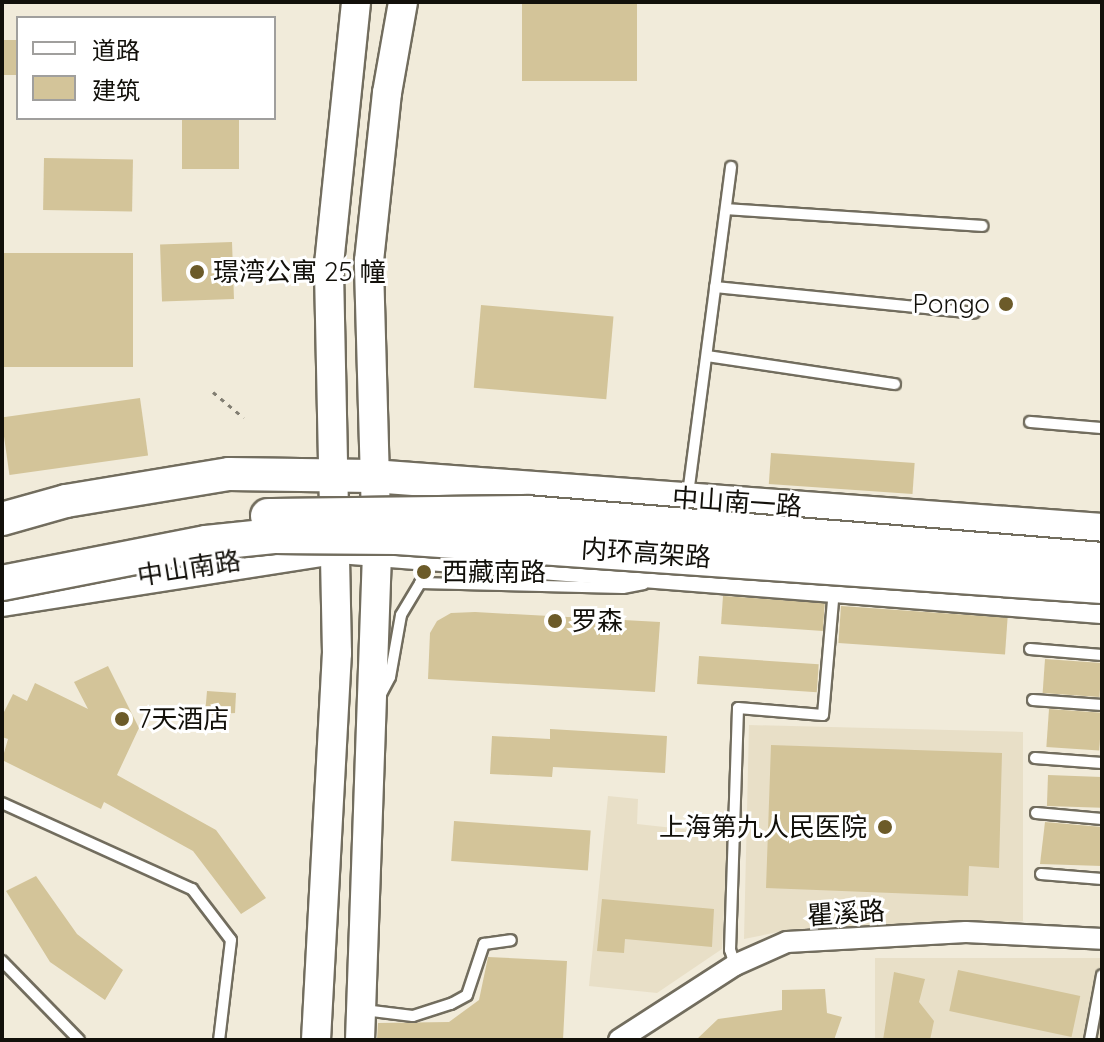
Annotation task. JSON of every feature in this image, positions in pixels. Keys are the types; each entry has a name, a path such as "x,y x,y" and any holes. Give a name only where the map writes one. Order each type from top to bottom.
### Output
{"highway":[{"name":"内环高架路","path":"2,558 252,517 410,511 526,513 1102,560"},
{"name":"内环高架路","path":"2,583 206,543 274,536 397,537 1102,586"}],"main road":[{"path":"349,2 353,41"},
{"path":"316,1040 339,547 329,264 356,2"},
{"path":"360,1040 377,553 372,476 369,261 387,93 403,2"},
{"path":"2,519 66,501 229,474 337,478 372,476"},
{"name":"中山南一路","path":"372,476 1102,530"},
{"name":"中山南路","path":"2,600 339,547 377,553"},
{"path":"377,553 1102,607"}],"street":[{"name":"瞿溪路","path":"619,1040 735,965 787,942 966,932 1102,939"}],"lane":[{"path":"688,498 731,167"},
{"path":"726,209 982,226"},
{"path":"715,287 974,313"},
{"path":"707,356 895,384"},
{"path":"1030,422 1102,428"},
{"path":"374,704 390,677 401,615 420,583 623,588 668,574"},
{"path":"735,965 730,950 738,708 823,715 834,587"},
{"path":"1030,649 1102,655"},
{"path":"1033,700 1102,705"},
{"path":"1035,758 1102,763"},
{"path":"2,803 192,889 231,940 219,1040"},
{"path":"1036,813 1102,819"},
{"path":"1041,874 1102,879"},
{"path":"362,1010 413,1016 451,1004 467,995 484,944 511,940"},
{"path":"2,961 79,1040"},
{"path":"1090,1040 1102,975"}],"path":[{"path":"213,392 244,418"}],"shaded area":[{"name":"上海第九人民医院","path":"749,725 1023,732 1023,921 793,929 744,939"},
{"path":"608,796 638,799 637,824 728,834 722,949 657,993 589,986"},
{"path":"875,958 1102,958 1102,1040 875,1040"}],"building":[{"path":"522,2 637,2 637,81 522,81"},
{"path":"2,40 16,40 16,75 2,75"},
{"path":"182,120 239,120 239,169 182,169"},
{"path":"44,158 133,160 132,212 43,210"},
{"name":"璟湾公寓 25 幢","path":"232,242 234,299 162,301 160,245"},
{"path":"2,253 133,253 133,367 2,367"},
{"path":"481,305 613,317 606,399 474,388"},
{"path":"140,398 148,455 9,475 2,417"},
{"path":"771,453 915,463 912,494 769,484"},
{"path":"723,596 825,603 823,631 721,624"},
{"path":"841,606 1008,618 1005,655 838,643"},
{"path":"451,613 660,622 655,692 428,679 430,633 437,621"},
{"path":"699,656 819,664 817,692 697,684"},
{"path":"1045,659 1102,663 1099,697 1043,693"},
{"path":"108,666 139,728 117,775 216,830 266,898 241,914 193,851 104,802 101,809 2,760 8,739 2,737 2,716 13,694 27,701 35,683 88,709 74,682"},
{"path":"207,691 236,693 235,713 205,715"},
{"path":"1049,709 1102,713 1099,751 1046,747"},
{"path":"550,729 667,736 665,773 553,767 552,777 490,774 492,736 550,739"},
{"path":"771,745 1002,753 999,868 969,866 968,896 766,888"},
{"path":"1048,775 1102,777 1101,808 1047,806"},
{"path":"454,821 591,831 588,870 451,861"},
{"path":"1045,822 1102,827 1102,866 1040,864"},
{"path":"36,876 77,934 123,970 105,1000 50,962 6,891"},
{"path":"602,899 714,909 712,947 625,939 624,953 597,951"},
{"path":"488,957 567,961 563,1040 377,1040 378,1023 449,1022 479,1000"},
{"path":"958,970 1080,996 1072,1037 949,1011"},
{"path":"894,972 925,979 919,1002 934,1021 930,1040 883,1040"},
{"path":"825,989 827,1013 842,1017 834,1040 696,1040 718,1019 782,1010 782,990"}],"place":[{"name":"璟湾公寓 25 幢","path":"197,272"},
{"name":"Pongo","path":"1006,304"},
{"name":"西藏南路","path":"424,572"},
{"name":"罗森","path":"555,621"},
{"name":"7天酒店","path":"122,719"},
{"name":"上海第九人民医院","path":"885,827"}]}
